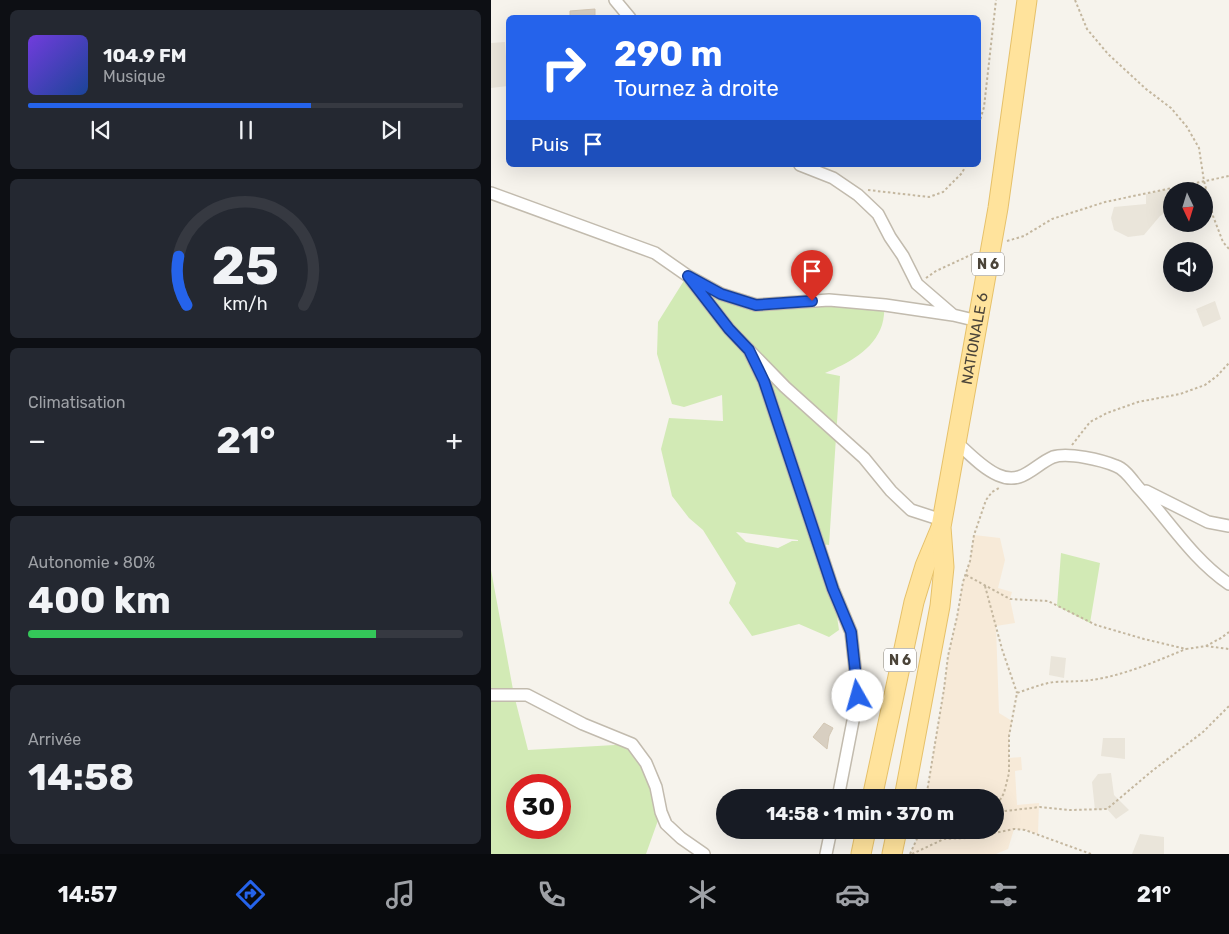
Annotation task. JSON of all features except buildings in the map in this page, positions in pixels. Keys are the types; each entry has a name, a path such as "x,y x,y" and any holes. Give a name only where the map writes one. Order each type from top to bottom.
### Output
{"main road":[{"name":"NATIONALE 6","path":"874,789 914,602 925,566 942,523 998,208 1027,0"},
{"name":"NATIONALE 6","path":"906,789 940,606 944,567 942,523"},
{"path":"861,854 864,839"},
{"path":"892,854 895,839"}],"street":[{"path":"615,0 628,15"},
{"path":"805,167 833,178 858,196 878,214 889,237 903,256 917,284 953,315"},
{"path":"491,193 655,252 688,276 721,294 756,305 829,300 885,305 978,320"},
{"path":"688,276 729,329 785,387 865,458 891,491 911,510 942,523"},
{"path":"749,350 764,381 833,589 851,632 858,696 840,789"},
{"path":"956,442 987,469 999,476 1014,478 1030,473 1053,458 1065,455 1119,466 1158,509 1190,549 1229,584"},
{"path":"1138,487 1208,522 1229,526"},
{"path":"491,695 527,695 583,724 632,744 645,763 656,787 661,812 666,824 681,838 704,854"},
{"path":"826,854 829,839"}],"path":[{"path":"981,117 984,106 996,0"},
{"path":"1075,0 1087,29 1108,54 1146,89 1171,108 1187,127 1199,148 1204,182 1229,176"},
{"path":"846,188 929,197 943,192 963,173 965,167"},
{"path":"917,284 937,271 991,246 1024,236 1052,219 1105,202 1163,190"},
{"path":"1213,213 1223,242 1229,248"},
{"path":"1065,455 1090,422 1107,413 1138,402 1179,394 1205,385 1229,363"},
{"path":"928,789 945,689 948,656 963,582 970,561 974,535 985,500 993,492 1014,478"},
{"path":"966,574 1009,599 1048,601 1095,625 1144,640 1186,649"},
{"path":"984,585 990,599 1002,649 1017,693 1009,736 1009,773 1004,793"},
{"path":"1206,646 1229,632"},
{"path":"1017,693 1038,685 1055,682 1081,682 1110,677 1145,666 1186,649 1206,646 1229,649"},
{"path":"1004,811 1040,807 1070,810 1107,809 1203,732 1229,706"},
{"path":"1004,831 1025,830 1091,854"},
{"path":"911,854 917,839"},
{"path":"911,854 944,839"}],"shaded area":[{"path":"505,42 506,86 491,88 491,43"},
{"path":"1163,190 1163,214 1144,235 1128,237 1114,230 1111,218 1114,207 1146,204 1146,194"},
{"path":"1215,301 1221,319 1203,327 1196,309"},
{"path":"974,535 1000,538 1005,560 998,588 1012,592 1010,599 1015,623 996,626 999,713 1012,721 1009,736 1009,758 1021,757 1022,770 1015,771 1017,805 1039,803 1038,834 1014,829 1008,849 996,854 910,854 917,839 1004,839 1004,789 927,789 948,656 963,582 970,561"},
{"path":"1051,656 1066,658 1064,678 1049,675"},
{"path":"1103,738 1125,738 1125,759 1101,756"},
{"path":"1111,773 1114,795 1129,810 1116,819 1107,809 1095,810 1092,782 1098,774"},
{"path":"1140,834 1164,837 1164,854 1132,854"}],"green space":[{"path":"685,279 756,305 885,305 882,325 873,342 859,355 825,373 840,376 829,545 814,543 833,589 839,630 829,637 799,624 752,636 729,603 736,583 703,530 689,518 672,496 661,449 669,418 723,421 722,395 684,407 672,404 657,354 658,322","holes":["736,532 798,540 778,548 746,542"]},
{"path":"1061,553 1100,563 1090,623 1057,606"},
{"path":"491,570 514,695 528,750 632,744 661,812 646,854 491,854"}],"route":[{"path":"812,301 756,305 721,294 688,276 729,329 749,350 764,381 833,589 851,632 858,696"}]}
